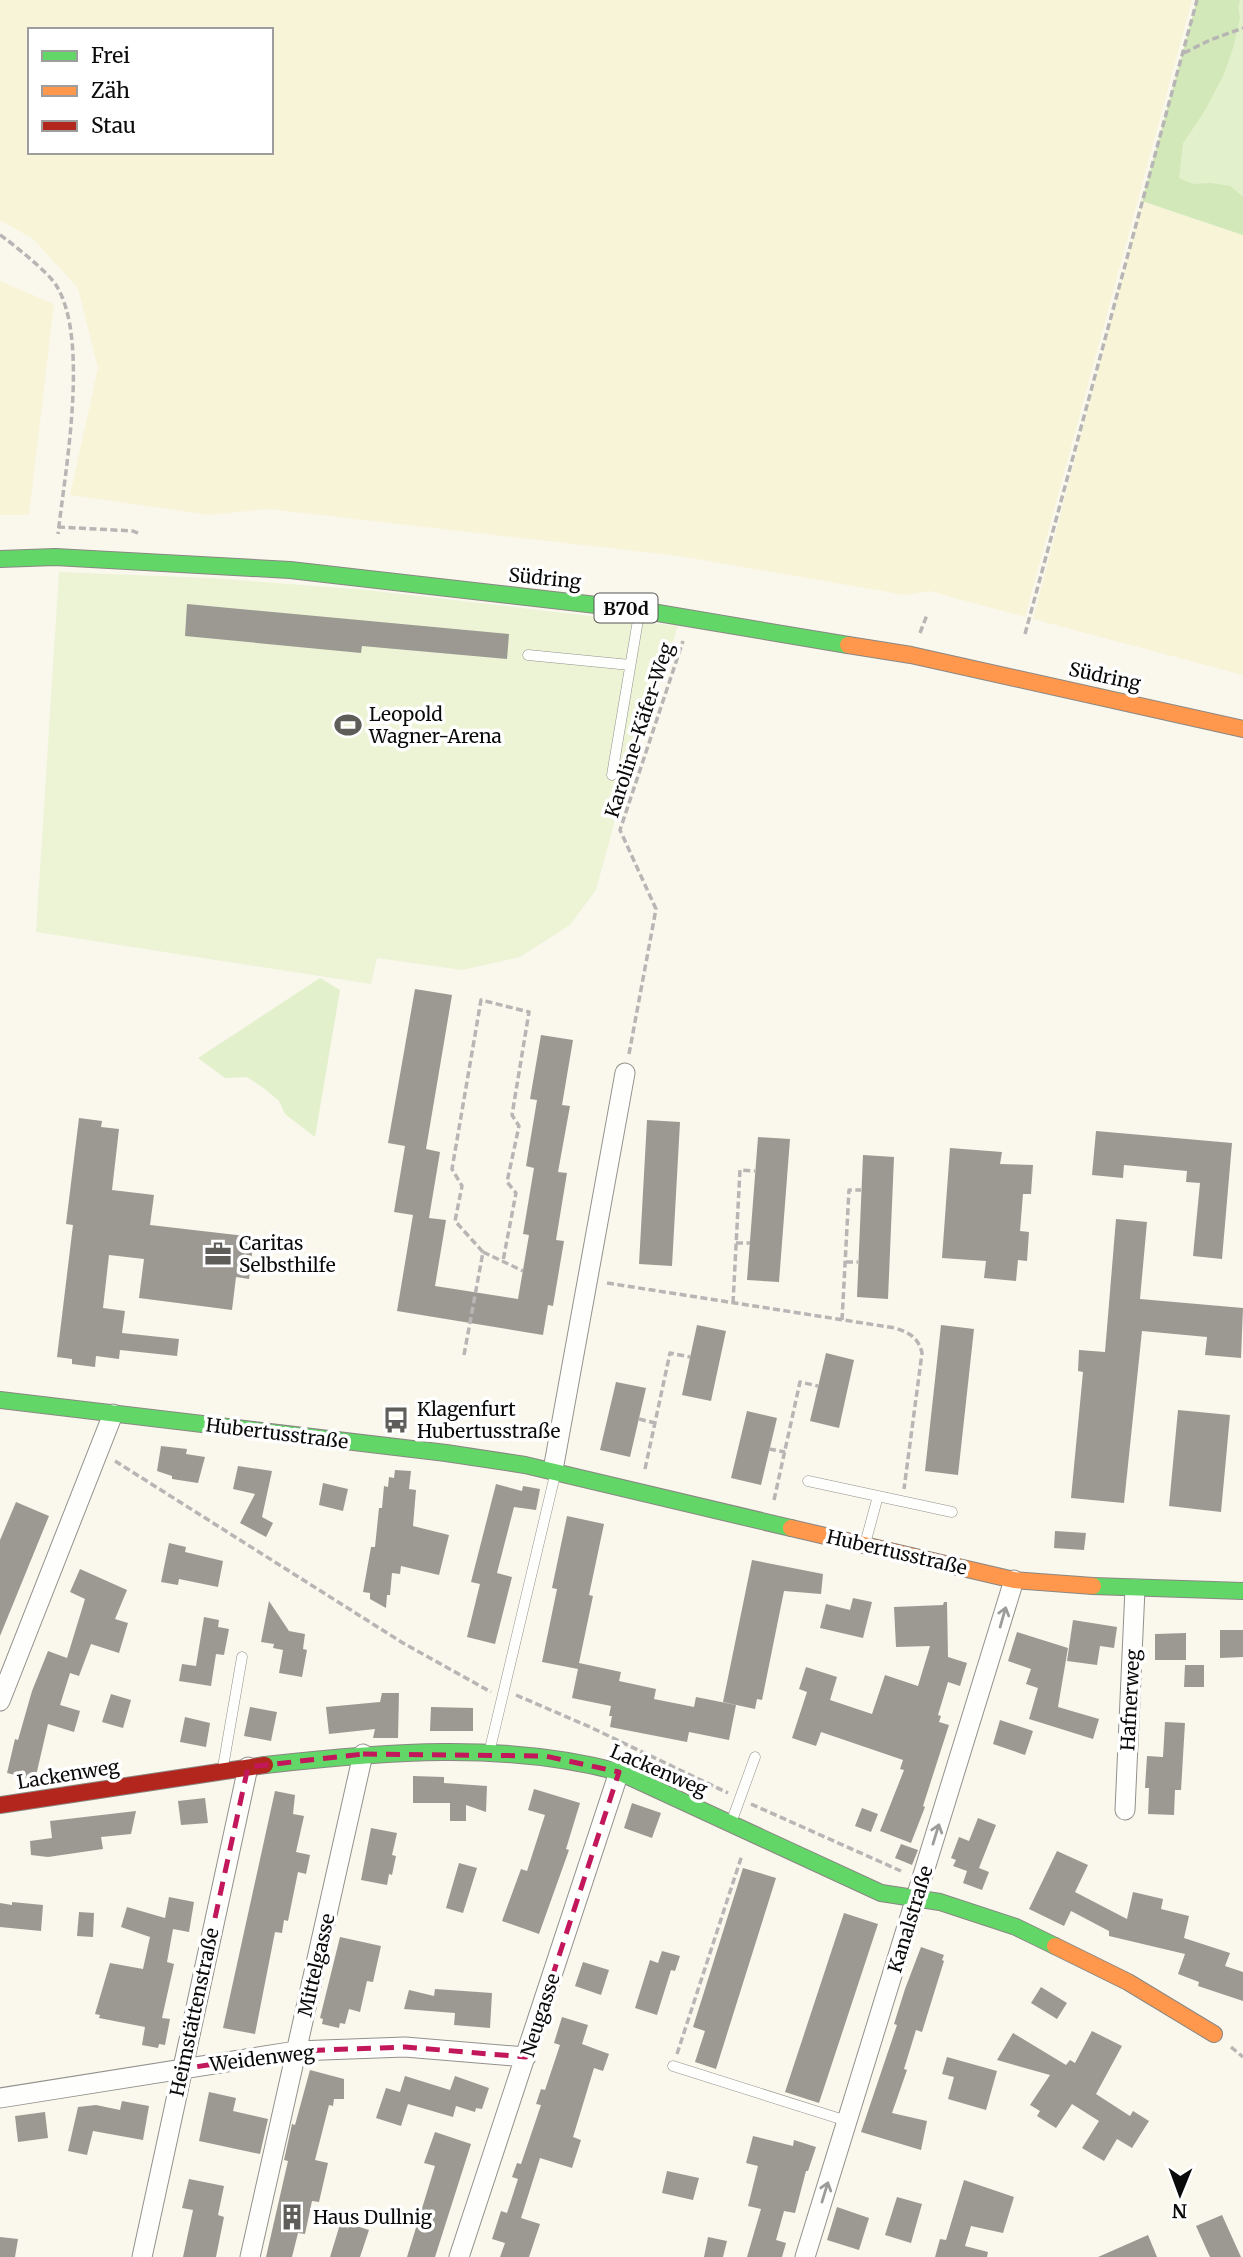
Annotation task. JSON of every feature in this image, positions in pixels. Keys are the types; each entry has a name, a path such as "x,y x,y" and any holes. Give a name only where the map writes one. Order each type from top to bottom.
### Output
{"street":[{"name":"Südring","path":"0,559 55,557 290,570 640,610 911,655 1243,729"},
{"path":"555,1471 625,1073"},
{"name":"Hubertusstraße","path":"0,1400 446,1453 555,1471 1014,1580 1135,1589 1243,1591"},
{"path":"0,1701 113,1414"},
{"name":"Kanalstraße","path":"805,2257 1014,1580"},
{"name":"Hafnerweg","path":"1125,1810 1135,1589"},
{"name":"Lackenweg","path":"0,1805 248,1767 363,1754 489,1754 582,1762 619,1772 881,1893 918,1890 940,1902 1016,1927 1128,1982 1214,2034"},
{"name":"Mittelgasse","path":"250,2257 363,1754"},
{"name":"Heimstättenstraße","path":"142,2257 248,1767"},
{"name":"Neugasse","path":"459,2257 619,1772"},
{"name":"Weidenweg","path":"0,2098 296,2051 405,2047 526,2057"}],"lane":[{"path":"611,775 640,610"},
{"path":"528,655 630,665"},
{"path":"489,1754 555,1471"},
{"path":"808,1481 952,1512"},
{"path":"865,1545 877,1496"},
{"path":"222,1771 242,1657"},
{"path":"730,1824 755,1757"},
{"path":"673,2066 847,2121"}],"path":[{"path":"1025,634 1198,0"},
{"path":"1184,53 1210,40 1243,29"},
{"path":"0,235 56,284 66,309 75,371 55,557"},
{"name":"Karoline-Käfer-Weg","path":"625,1073 656,909 620,830 684,637"},
{"path":"503,1261 516,1193 508,1182 519,1126 512,1115 529,1012 481,1000 452,1169 462,1185 455,1221 483,1252 523,1271"},
{"path":"733,1303 740,1170 755,1171"},
{"path":"842,1320 849,1190 861,1190"},
{"path":"736,1242 750,1243"},
{"path":"464,1355 483,1252"},
{"path":"846,1262 858,1262"},
{"path":"588,1280 895,1328 911,1333 919,1343 922,1353 902,1501"},
{"path":"640,1492 670,1353 690,1357"},
{"path":"769,1522 800,1382 818,1386"},
{"path":"639,1419 655,1423"},
{"path":"769,1449 785,1452"},
{"path":"99,1451 403,1643 503,1694 590,1727 740,1798 918,1890"},
{"path":"673,2066 749,1832"}],"highlighted area":[{"path":"363,1754 545,1756 619,1772 526,2057 405,2047 296,2051 182,2069 248,1767"}],"shaded area":[{"path":"0,0 1192,0 1025,617 929,591 905,595 679,556 268,509 210,515 70,495 98,368 78,288 33,239 0,220"},
{"path":"1142,201 1243,235 1243,675 1033,619"},
{"path":"0,281 54,304 29,515 0,515"}],"green space":[{"path":"1197,0 1243,0 1243,235 1142,201"},
{"path":"1197,0 1240,0 1240,18 1224,74 1204,112 1183,143 1179,178 1193,184 1230,186 1243,197 1243,235 1142,201"},
{"name":"Leopold Wagner-Arena","path":"59,572 211,578 366,590 678,626 614,824 596,890 570,925 520,957 462,970 377,958 371,984 36,932"},
{"path":"320,978 340,990 315,1137 285,1114 279,1101 265,1089 247,1077 225,1078 198,1058"}],"building":[{"path":"187,604 509,634 507,659 362,646 361,653 185,636"},
{"path":"415,989 452,995 426,1149 440,1152 429,1218 446,1220 435,1286 518,1299 529,1235 523,1234 534,1168 526,1166 537,1100 530,1099 541,1035 573,1040 562,1105 570,1106 558,1172 567,1173 556,1240 564,1241 553,1306 548,1305 543,1335 397,1311 413,1215 394,1212 405,1146 388,1143"},
{"path":"79,1118 102,1121 101,1127 119,1129 112,1190 154,1195 150,1225 254,1237 249,1279 236,1277 232,1310 139,1298 144,1259 109,1255 103,1308 125,1311 122,1333 179,1339 177,1356 120,1350 119,1359 96,1356 95,1367 72,1364 72,1359 57,1357 73,1225 66,1224"},
{"path":"647,1120 680,1122 672,1266 639,1264"},
{"path":"1096,1131 1232,1143 1222,1259 1193,1256 1200,1183 1186,1182 1187,1171 1124,1165 1123,1178 1092,1175"},
{"path":"758,1137 790,1139 779,1282 747,1280"},
{"path":"950,1148 1002,1152 1000,1164 1033,1165 1031,1194 1023,1194 1020,1231 1029,1232 1027,1261 1018,1260 1016,1281 984,1278 986,1261 942,1258"},
{"path":"863,1155 894,1157 888,1299 857,1297"},
{"path":"1116,1219 1147,1222 1140,1299 1243,1308 1241,1358 1205,1355 1207,1337 1142,1331 1124,1503 1071,1498 1083,1372 1078,1371 1079,1350 1105,1352"},
{"path":"697,1325 726,1331 711,1401 682,1395"},
{"path":"941,1325 974,1329 958,1475 925,1471"},
{"path":"826,1353 854,1360 839,1428 810,1421"},
{"path":"616,1382 646,1388 630,1457 600,1450"},
{"path":"1178,1410 1230,1415 1221,1512 1169,1506"},
{"path":"747,1411 777,1418 761,1485 731,1478"},
{"path":"161,1446 187,1449 186,1454 205,1457 198,1483 172,1479 172,1476 157,1471"},
{"path":"238,1466 272,1471 262,1517 273,1523 266,1537 240,1523 255,1494 233,1489"},
{"path":"395,1470 411,1471 409,1489 416,1490 413,1526 449,1535 439,1575 401,1566 400,1574 392,1573 386,1608 370,1599 370,1593 363,1592 371,1547 375,1547 384,1486 388,1487 389,1477 394,1478"},
{"path":"323,1483 348,1489 343,1511 319,1505"},
{"path":"496,1484 522,1491 523,1486 540,1489 536,1510 514,1507 497,1573 512,1577 495,1644 467,1637 480,1584 471,1582"},
{"path":"16,1502 49,1516 0,1636 0,1540"},
{"path":"567,1516 604,1524 589,1595 593,1596 579,1663 621,1672 619,1681 656,1689 654,1699 694,1707 696,1697 736,1705 729,1740 689,1732 687,1742 610,1727 611,1706 572,1698 578,1669 542,1662 557,1589 552,1588"},
{"path":"1055,1531 1086,1533 1084,1550 1054,1548"},
{"path":"169,1543 186,1547 185,1552 223,1561 218,1587 179,1579 178,1585 161,1582"},
{"path":"752,1560 823,1574 821,1594 784,1591 762,1700 757,1699 755,1709 723,1702"},
{"path":"80,1569 127,1590 115,1619 128,1623 119,1653 91,1644 79,1676 70,1673 60,1705 80,1711 74,1732 48,1724 35,1780 7,1773 15,1739 18,1740 32,1691 48,1651 67,1658 85,1599 70,1592"},
{"path":"853,1598 872,1602 863,1638 820,1628 826,1604 850,1610"},
{"path":"269,1601 289,1631 305,1634 303,1649 307,1650 302,1677 279,1673 283,1650 273,1648 274,1644 261,1642"},
{"path":"947,1602 948,1657 967,1663 960,1686 948,1682 938,1715 941,1716 939,1722 949,1725 923,1806 925,1807 911,1843 880,1831 904,1770 900,1769 903,1760 821,1732 816,1746 792,1738 807,1692 799,1689 806,1667 837,1677 830,1700 872,1714 885,1675 918,1686 930,1646 896,1647 894,1607 943,1605"},
{"path":"204,1617 219,1620 218,1627 229,1629 224,1655 216,1654 211,1686 179,1681 182,1664 196,1666"},
{"path":"1073,1620 1117,1627 1114,1648 1100,1646 1097,1665 1067,1661"},
{"path":"1220,1630 1243,1630 1243,1657 1220,1658"},
{"path":"1017,1632 1068,1648 1058,1707 1099,1719 1093,1739 1029,1719 1038,1688 1026,1684 1031,1669 1008,1661"},
{"path":"1186,1633 1186,1660 1155,1660 1155,1634"},
{"path":"1185,1665 1204,1665 1204,1687 1184,1687"},
{"path":"382,1693 399,1693 398,1738 373,1738 375,1729 329,1734 326,1707 380,1702"},
{"path":"111,1694 131,1700 123,1728 102,1722"},
{"path":"250,1707 277,1712 271,1741 244,1736"},
{"path":"431,1707 473,1708 473,1731 430,1731"},
{"path":"185,1717 210,1723 206,1747 180,1742"},
{"path":"1000,1720 1033,1731 1025,1755 993,1744"},
{"path":"1165,1722 1185,1723 1181,1790 1175,1790 1174,1815 1148,1814 1149,1788 1145,1788 1147,1756 1163,1757"},
{"path":"413,1776 444,1777 444,1783 487,1786 486,1812 466,1805 466,1821 450,1821 450,1803 413,1803"},
{"path":"534,1789 580,1803 566,1849 569,1850 539,1934 502,1921 521,1869 527,1871 545,1815 528,1810"},
{"path":"275,1791 295,1795 293,1814 304,1816 296,1852 310,1855 306,1874 298,1872 288,1921 284,1920 282,1933 275,1932 255,2034 223,2028"},
{"path":"205,1798 208,1823 181,1825 178,1801"},
{"path":"632,1803 661,1813 652,1838 624,1828"},
{"path":"862,1808 878,1814 871,1832 855,1826"},
{"path":"136,1811 131,1834 101,1837 103,1849 48,1857 31,1855 30,1841 52,1838 50,1821"},
{"path":"978,1818 996,1825 979,1868 989,1872 982,1890 963,1883 967,1871 953,1866 956,1860 951,1858 959,1837 969,1841"},
{"path":"371,1828 397,1833 392,1855 396,1856 387,1885 361,1880"},
{"path":"901,1844 918,1850 912,1865 895,1858"},
{"path":"1057,1851 1088,1865 1075,1892 1127,1919 1133,1892 1163,1899 1161,1909 1189,1916 1184,1938 1230,1953 1225,1966 1243,1972 1243,2001 1198,1986 1199,1982 1178,1974 1185,1954 1109,1936 1109,1931 1071,1911 1064,1926 1029,1909"},
{"path":"459,1863 477,1868 463,1913 446,1908"},
{"path":"743,1868 776,1878 716,2069 695,2062 705,2031 693,2027"},
{"path":"169,1897 194,1902 189,1932 173,1929 167,1962 174,1964 162,2018 170,2019 165,2045 159,2044 158,2048 142,2045 145,2027 99,2018 100,2015 95,2014 110,1963 143,1969 150,1937 121,1927 127,1907 165,1918"},
{"path":"12,1902 43,1905 41,1931 0,1927 0,1903 12,1905"},
{"path":"79,1912 94,1913 93,1937 77,1936"},
{"path":"844,1913 878,1924 819,2103 785,2092"},
{"path":"340,1937 381,1946 373,1982 367,1981 360,2012 349,2009 345,2024 340,2023 339,2028 322,2024 323,2019 320,2018"},
{"path":"921,1947 944,1955 944,1961 922,2032 916,2030 904,2069 907,2070 892,2113 927,2121 921,2150 861,2132 897,2025 894,2024 905,1989"},
{"path":"662,1951 680,1956 675,1971 671,1970 657,2015 635,2008 650,1960 658,1963"},
{"path":"583,1962 609,1970 601,1995 575,1986"},
{"path":"1041,1987 1067,2003 1057,2019 1031,2003"},
{"path":"435,1989 492,1993 490,2028 454,2025 455,2013 404,2009 409,1990 434,1996"},
{"path":"562,2017 588,2025 582,2044 609,2054 603,2071 594,2068 573,2137 581,2140 572,2168 540,2158 521,2218 540,2224 529,2257 500,2257 505,2243 492,2239 501,2211 507,2213 518,2179 512,2177 517,2163 521,2164 541,2105 536,2104 541,2089 545,2090 560,2045 554,2043"},
{"path":"1092,2031 1122,2046 1096,2094 1130,2116 1133,2111 1149,2121 1132,2148 1117,2139 1104,2161 1082,2148 1099,2121 1072,2104 1056,2128 1037,2116 1040,2111 1030,2105 1050,2075 997,2060 1013,2033 1066,2065 1070,2060 1075,2063"},
{"path":"947,2057 997,2071 986,2110 948,2099 954,2077 942,2074"},
{"path":"310,2070 344,2079 344,2099 334,2099 333,2106 329,2105 315,2160 328,2163 319,2202 312,2201 305,2234 298,2233 292,2257 266,2257 288,2161 284,2160 292,2124 295,2125"},
{"path":"405,2076 450,2090 455,2076 489,2088 482,2109 476,2108 475,2112 456,2106 453,2117 408,2104 401,2126 376,2118 386,2088 400,2092"},
{"path":"209,2092 236,2098 233,2111 268,2119 260,2154 199,2141"},
{"path":"122,2101 149,2106 143,2140 93,2131 87,2155 68,2151 78,2107 96,2105 120,2110"},
{"path":"45,2112 48,2138 18,2142 15,2116"},
{"path":"435,2132 471,2144 435,2257 407,2257 435,2166 424,2163"},
{"path":"753,2136 793,2146 794,2140 816,2147 806,2171 795,2213 784,2211 776,2240 786,2243 782,2257 747,2257 761,2209 748,2206 758,2166 746,2163"},
{"path":"667,2171 699,2178 693,2200 662,2193"},
{"path":"189,2179 224,2186 218,2215 224,2217 216,2257 183,2257 193,2210 182,2208"},
{"path":"964,2180 1014,2197 1003,2233 971,2226 965,2246 988,2252 987,2257 935,2257 940,2239 946,2240"},
{"path":"897,2197 922,2204 911,2243 885,2235"},
{"path":"837,2207 869,2218 859,2250 827,2240"},
{"path":"1222,2215 1241,2257 1210,2257 1196,2226"},
{"path":"341,2221 369,2230 360,2257 330,2257"},
{"path":"1148,2235 1157,2257 1098,2257"},
{"path":"0,2237 18,2239 15,2257 0,2257"},
{"path":"708,2237 727,2241 723,2257 704,2257"}],"traffic: fast":[{"path":"0,559 55,557 290,570 640,610 848,645"},
{"path":"0,1400 446,1453 525,1465 791,1528"},
{"path":"1093,1586 1243,1591"},
{"path":"265,1765 354,1756 443,1752 532,1756 576,1762 619,1772 881,1893 940,1902 1016,1927 1055,1946"}],"traffic: slow":[{"path":"848,645 911,655 1243,729"},
{"path":"791,1528 1014,1580 1093,1586"},
{"path":"1055,1946 1128,1982 1214,2034"}],"traffic: jam":[{"path":"0,1805 265,1765"}],"place":[{"name":"Leopold Wagner-Arena","path":"348,725"},
{"name":"Caritas Selbsthilfe","path":"218,1254"},
{"name":"Klagenfurt Hubertusstraße","path":"396,1420"},
{"name":"Haus Dullnig","path":"292,2217"}]}
